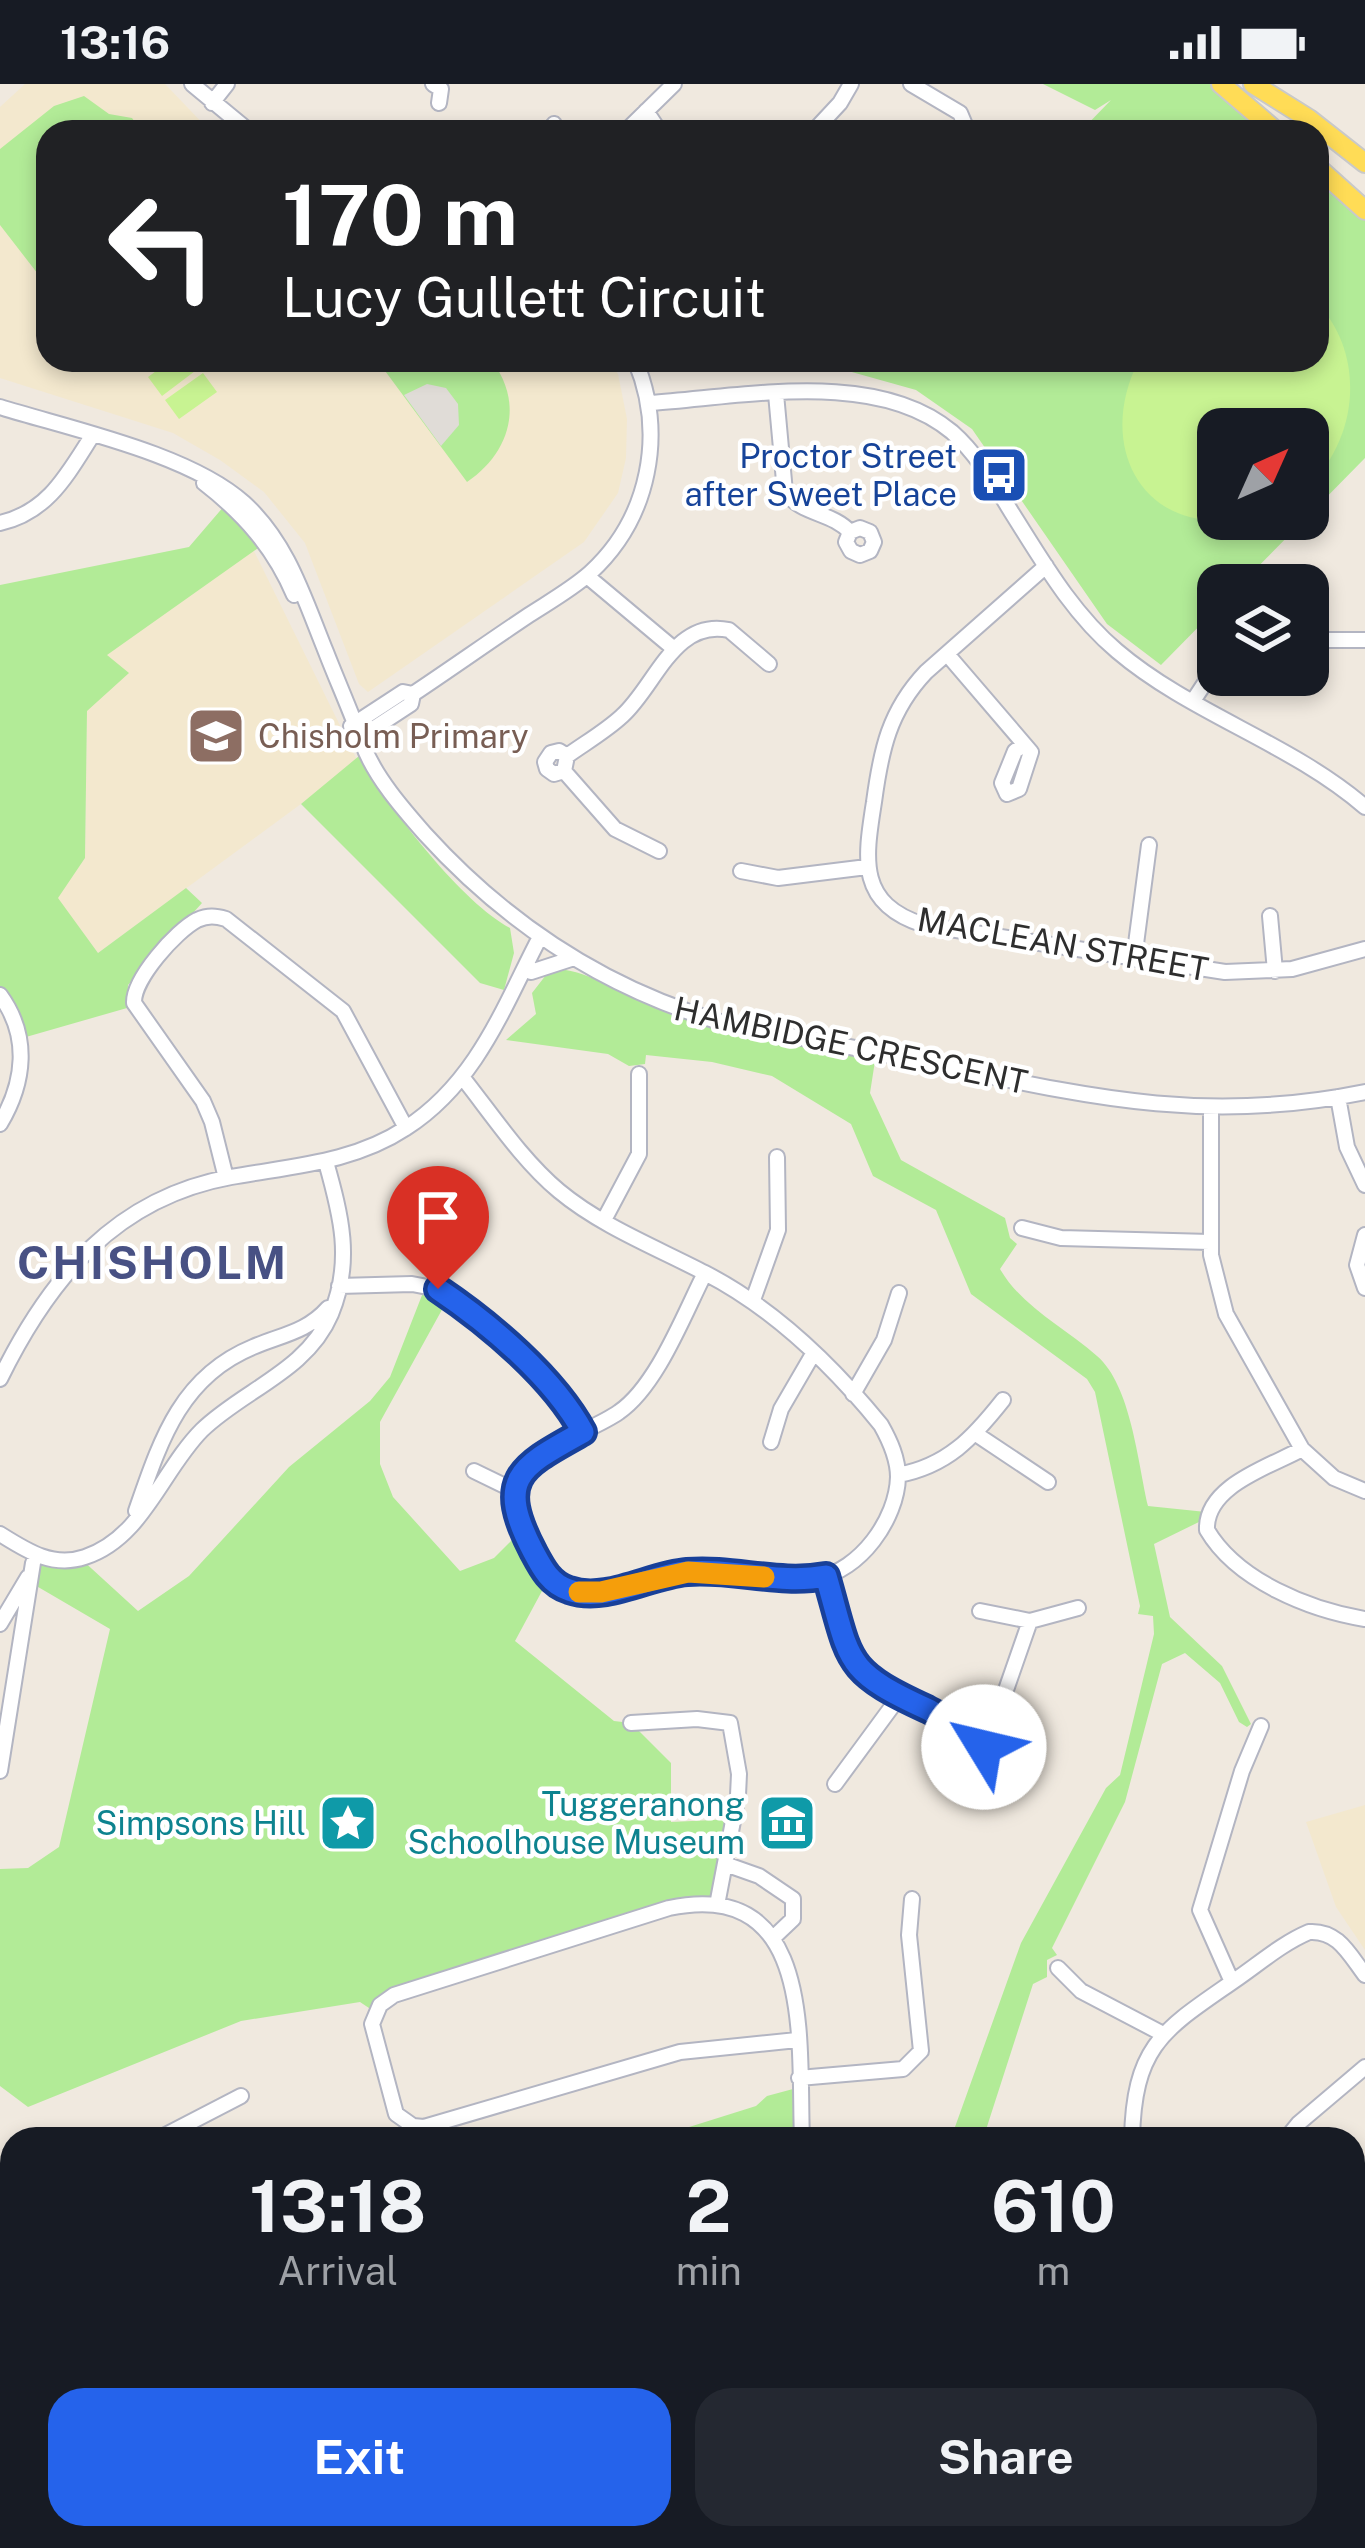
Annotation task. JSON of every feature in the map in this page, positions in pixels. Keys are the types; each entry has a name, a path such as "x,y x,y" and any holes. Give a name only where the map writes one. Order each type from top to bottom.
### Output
{"main road":[{"path":"1221,84 1263,120"},
{"path":"1253,84 1310,120"},
{"path":"1329,135 1365,163"},
{"path":"1329,177 1365,210"}],"street":[{"path":"192,84 234,120"},
{"path":"212,104 227,84"},
{"path":"637,120 674,84"},
{"path":"824,120 850,84"},
{"path":"911,84 960,113 963,120"},
{"path":"646,111 652,120"},
{"path":"357,735 411,704 413,694 587,575 619,537 641,493 652,447 650,403 639,372"},
{"path":"650,403 856,392 900,402 926,414 979,461 1046,566 1089,624 1117,651 1365,807"},
{"path":"776,394 785,492 792,502 840,522 850,532"},
{"name":"HAMBIDGE CRESCENT","path":"0,407 210,477 240,499 282,549 357,735 407,814 470,880 516,919 643,996 720,1022 1095,1098 1211,1108 1274,1106 1365,1092"},
{"path":"0,523 21,518 42,505 92,436"},
{"path":"741,871 778,878 867,867 877,778 889,725 910,688 1046,566"},
{"path":"587,575 673,648"},
{"path":"659,851 615,829 566,764 626,713 673,648 702,631 719,628 738,635 769,664"},
{"path":"1329,640 1365,640"},
{"path":"947,654 1024,745"},
{"path":"1193,701 1197,695"},
{"path":"1134,958 1149,845"},
{"name":"MACLEAN STREET","path":"867,867 886,905 907,920 1134,958 1225,972 1275,971 1365,949"},
{"path":"226,1178 203,1102 134,1003 142,975 189,926 208,916 226,920 343,1010 406,1128"},
{"path":"1270,916 1275,971"},
{"path":"516,919 527,970"},
{"path":"0,1379 43,1300 90,1247 117,1225 162,1199 226,1178 326,1162 406,1128 463,1078 545,940"},
{"path":"527,970 574,958"},
{"path":"0,995 14,1018 21,1047 16,1089 0,1124"},
{"path":"604,1220 639,1154 639,1074"},
{"path":"463,1078 560,1192 604,1220 705,1273 753,1300 813,1354 881,1425 891,1443 898,1475 889,1513 872,1541 848,1564 826,1576 798,1580 688,1572 601,1592 568,1590 544,1571 517,1520 515,1492 522,1473 536,1458 616,1415 644,1389 705,1273"},
{"path":"1338,1097 1352,1166 1365,1185"},
{"path":"1211,1108 1210,1242 1214,1280 1226,1314 1302,1449 1325,1472 1365,1491"},
{"path":"753,1300 778,1230 777,1157"},
{"path":"0,1534 35,1559 64,1561 90,1556 108,1546 129,1528 205,1428 299,1358 330,1316 345,1251 342,1216 326,1162"},
{"path":"1022,1228 1061,1238 1210,1242"},
{"path":"1365,1235 1357,1265 1365,1288"},
{"path":"129,1528 165,1430 190,1390 236,1355 310,1326 338,1290 412,1284 438,1289 543,1377 583,1432"},
{"path":"853,1394 884,1340 898,1293"},
{"path":"771,1442 781,1409 813,1354"},
{"path":"898,1475 945,1460 976,1434 1003,1400"},
{"path":"976,1434 1048,1482"},
{"path":"1302,1449 1222,1493 1211,1505 1208,1530 1240,1564 1268,1584 1315,1606 1365,1619"},
{"path":"474,1471 515,1492"},
{"path":"0,1624 24,1588 35,1559"},
{"path":"1,1766 35,1559"},
{"path":"826,1576 852,1661 875,1685 958,1724 980,1726 999,1710 1030,1621"},
{"path":"980,1610 1030,1621 1078,1608"},
{"path":"835,1784 899,1696"},
{"path":"631,1723 698,1718 730,1723 739,1774 717,1905"},
{"path":"969,1796 984,1747 980,1726"},
{"path":"1232,1982 1200,1910 1241,1771 1261,1726"},
{"path":"0,1733 1,1766"},
{"path":"725,1864 759,1876 793,1899 793,1919 773,1938"},
{"path":"799,2078 903,2068 921,2051 909,1935 913,1899"},
{"path":"797,2040 680,2052 430,2126 413,2126 396,2114 372,2024 386,1999 669,1908 717,1905 749,1916 773,1938 789,1964 794,1985 797,2040 799,2078 801,2127"},
{"path":"1133,2127 1135,2090 1150,2051 1162,2035 1298,1936 1319,1931 1337,1939 1365,1975"},
{"path":"1058,1968 1082,1991 1162,2035"},
{"path":"1295,2127 1365,2068"},
{"path":"181,2127 241,2096"}],"shaded area":[{"path":"25,84 165,84 200,120 36,120 36,372 617,372 627,419 626,458 618,493 584,542 368,692 359,684 305,543 264,492 173,433 0,378 0,107"},
{"path":"427,384 446,388 458,404 459,425 441,446 404,395"},
{"name":"Chisholm Primary","path":"253,549 358,762 98,953 57,898 85,858 87,710 106,655"},
{"path":"1365,1805 1365,1950 1336,1907 1306,1822"}],"green space":[{"path":"1043,84 1212,84 1253,120 1092,120 1111,100 1095,110"},
{"path":"84,96 109,114 133,120 36,120 54,106"},
{"path":"36,120 36,272 0,225 0,149"},
{"path":"1329,187 1365,219 1365,458 1329,495 1329,408 1197,408 1197,540 1284,540 1261,564 1197,564 1197,628 1161,665 1107,624 972,429 916,390 852,372 1329,372"},
{"path":"1329,318 1343,346 1350,395 1346,420 1329,459 1329,408 1197,408 1197,518 1152,497 1135,476 1125,451 1122,422 1134,372 1329,372"},
{"path":"155,372 194,372 162,396 148,377"},
{"path":"386,372 498,372 508,393 508,426 494,457 467,482"},
{"path":"203,373 217,392 179,419 165,400"},
{"path":"225,505 261,546 107,655 129,673 87,711 85,858 58,898 98,953 186,888 202,903 128,985 127,1008 26,1037 0,989 0,585 189,547"},
{"path":"359,756 448,875 510,928 514,953 504,990 480,983 301,804"},
{"path":"558,969 583,975 681,1016 875,1061 870,1093 901,1160 1005,1218 1010,1238 1017,1244 1000,1269 1032,1306 1109,1369 1132,1426 1148,1506 1206,1512 1203,1520 1154,1544 1170,1617 1222,1666 1251,1724 1247,1727 1239,1722 1220,1683 1185,1653 1162,1664 1125,1802 1052,1948 1057,1955 1047,1960 1047,1977 1033,1984 987,2127 955,2127 1021,1943 1106,1788 1120,1775 1154,1634 1153,1616 1138,1614 1095,1392 1087,1379 971,1294 936,1210 873,1176 851,1124 772,1076 712,1062 646,1055 645,1064 629,1066 608,1054 506,1040 536,1014 532,993 546,975"},
{"name":"Simpsons Hill","path":"426,1285 449,1297 380,1422 380,1464 393,1497 460,1571 494,1558 522,1530 549,1578 515,1641 614,1721 631,1723 671,1763 671,1822 734,1819 717,1905 689,1904 394,1995 375,2012 360,2002 241,2021 28,2107 0,2086 0,1869 28,1868 59,1847 110,1629 33,1584 36,1555 80,1558 138,1611 189,1576 289,1467 370,1401 390,1377"},
{"path":"793,2089 795,2127 689,2127 756,2106 767,2096"}],"slow traffic":[{"path":"579,1592 601,1592 688,1572 764,1577"}],"place":[{"name":"Proctor Street after Sweet Place","path":"999,475"},
{"name":"Chisholm Primary","path":"216,736"},
{"name":"Simpsons Hill","path":"348,1823"},
{"name":"Tuggeranong Schoolhouse Museum","path":"787,1823"}],"district":[{"name":"CHISHOLM","path":"153,1262"}],"route":[{"path":"438,1289 543,1377 583,1432 536,1458 522,1473 515,1492 517,1520 554,1583 584,1593 688,1572 798,1580 826,1576 846,1646 862,1674 875,1685 958,1724 980,1726 984,1747"}]}
